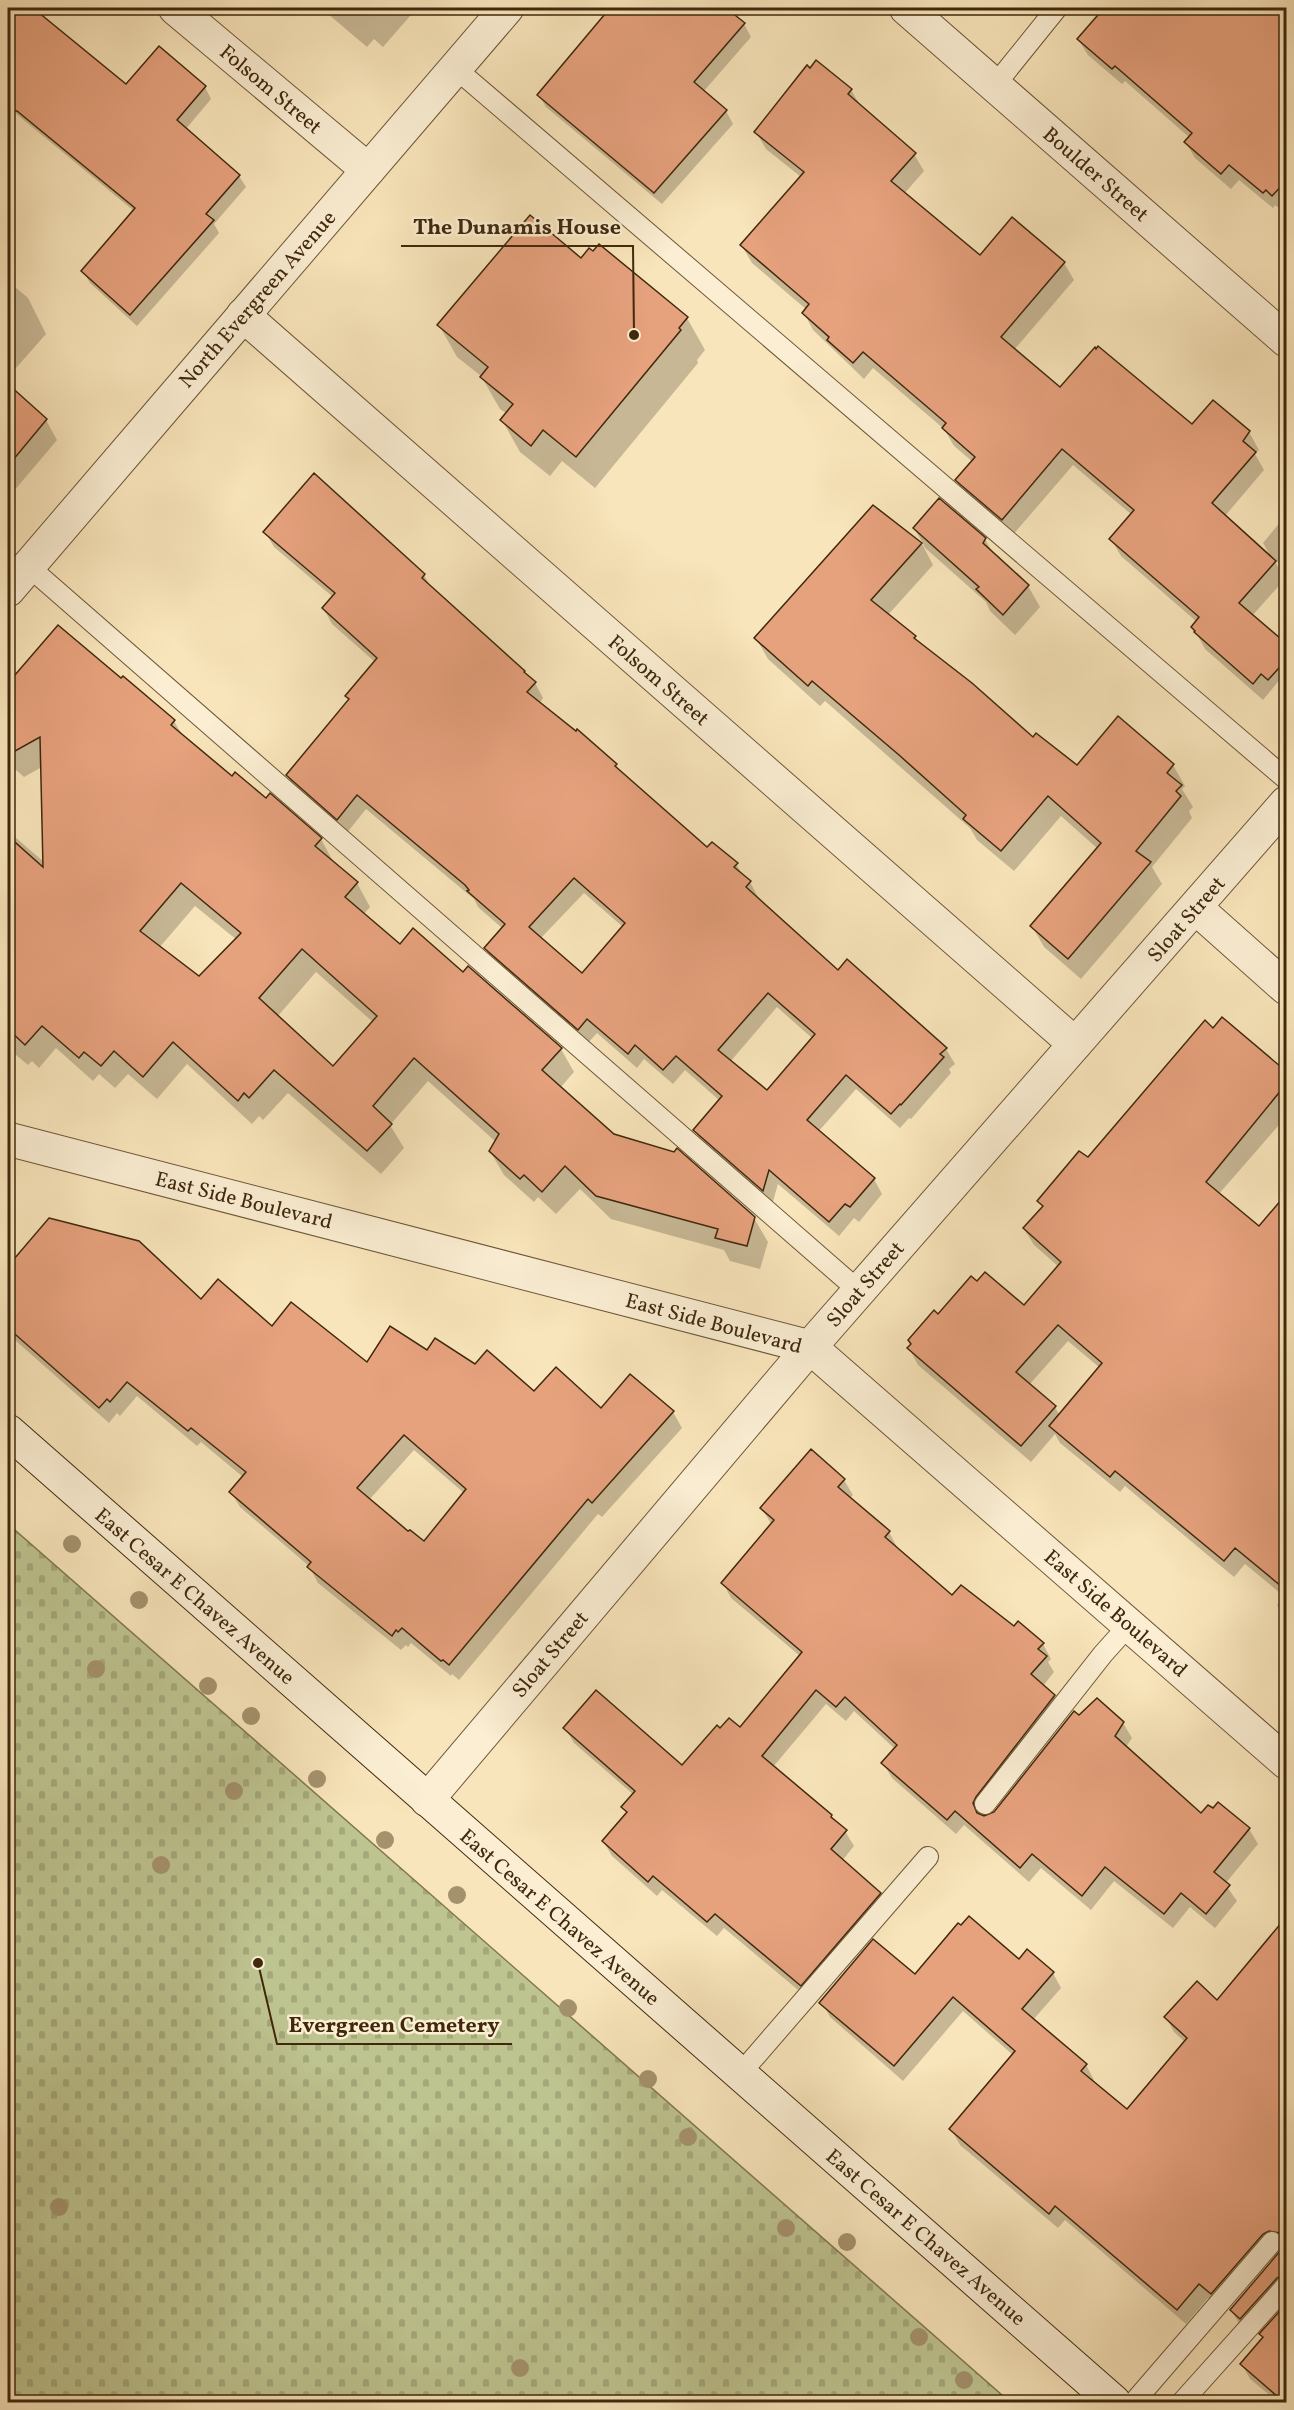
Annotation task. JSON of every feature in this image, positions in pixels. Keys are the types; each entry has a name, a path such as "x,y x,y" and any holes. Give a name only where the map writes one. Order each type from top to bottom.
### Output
{"street":[{"name":"Folsom Street","path":"175,8 368,170"},
{"name":"North Evergreen Avenue","path":"18,578 507,8"},
{"name":"Boulder Street","path":"906,8 1287,340"},
{"name":"Folsom Street","path":"243,315 1075,1044"},
{"name":"Sloat Street","path":"427,1800 810,1347 1287,802"},
{"path":"1196,908 1287,988"},
{"name":"East Side Boulevard","path":"8,1139 810,1347 1287,1762"},
{"name":"East Cesar E Chavez Avenue","path":"8,1431 1114,2403"}],"lane":[{"path":"995,85 1057,8"},
{"path":"455,68 1287,779"},
{"path":"18,578 859,1291"},
{"path":"984,1804 1103,1654 1129,1625"},
{"path":"740,2074 928,1857"},
{"path":"1134,2403 1272,2242"},
{"path":"1182,2403 1287,2286"}],"green space":[{"path":"8,1524 1010,2402 8,2402"}],"building":[{"path":"8,8 33,8 126,84 159,46 206,86 177,120 240,175 206,214 214,220 130,315 81,271 135,208 17,111 8,111"},
{"path":"610,8 726,8 745,23 694,82 727,110 654,193 537,95"},
{"path":"1104,8 1287,8 1287,180 1272,196 1266,190 1263,193 1229,165 1221,174 1184,142 1192,133 1115,66 1112,69 1077,39"},
{"path":"816,60 852,89 848,94 916,153 891,181 980,255 1012,217 1065,262 1001,337 1060,387 1098,346 1192,424 1213,400 1250,431 1243,441 1256,452 1212,503 1276,561 1239,603 1287,644 1287,659 1268,680 1261,674 1253,684 1194,632 1191,627 1199,617 1109,539 1134,510 1062,449 1002,520 955,480 975,457 942,428 946,423 863,352 853,363 802,313 809,304 740,245 804,172 754,132 807,65 810,68"},
{"path":"530,215 581,258 589,248 593,251 599,244 688,317 679,328 681,330 576,457 543,430 531,446 500,420 513,404 480,377 488,367 437,325"},
{"path":"8,384 47,419 8,466"},
{"path":"314,473 425,574 422,578 536,682 527,692 576,731 577,729 617,764 615,766 707,847 712,842 738,863 734,867 751,881 746,887 838,970 847,959 947,1048 940,1054 944,1057 891,1114 846,1075 807,1120 875,1178 850,1207 845,1204 829,1222 769,1170 763,1191 693,1130 722,1096 676,1056 663,1070 635,1045 628,1054 587,1019 578,1030 484,948 505,924 467,891 469,890 465,885 357,795 337,820 286,775 349,699 345,696 377,658 322,608 335,593 263,532","holes":["574,878 625,923 582,973 529,927","768,993 815,1034 767,1090 718,1050"]},
{"path":"939,498 986,538 983,543 1029,585 1003,615 976,589 979,587 913,528"},
{"path":"873,505 922,543 871,600 916,636 914,638 972,683 1033,737 1036,733 1077,765 1118,716 1174,764 1167,773 1182,785 1176,791 1181,796 1136,851 1151,862 1068,959 1030,926 1101,843 1048,796 1001,851 963,819 966,815 899,755 812,681 808,686 754,638"},
{"path":"58,625 175,720 171,725 232,776 235,772 266,798 270,793 322,838 315,846 358,882 345,897 400,944 413,928 463,972 468,966 562,1048 542,1070 614,1134 674,1152 677,1148 755,1217 747,1246 715,1238 718,1229 596,1196 565,1166 542,1192 524,1175 520,1179 489,1151 499,1134 414,1058 373,1106 392,1124 367,1151 274,1070 249,1098 244,1093 238,1101 173,1042 143,1077 114,1051 101,1066 84,1052 79,1058 42,1026 25,1045 8,1029 8,836 43,867 40,737 8,755 8,683","holes":["181,883 241,933 199,976 140,931","302,949 377,1016 333,1066 259,998"]},
{"path":"1222,1017 1287,1072 1287,1083 1206,1182 1259,1226 1287,1193 1287,1371 1281,1378 1287,1383 1287,1591 1235,1548 1224,1561 1115,1471 1110,1477 1049,1426 1102,1363 1058,1325 1016,1372 1056,1406 1021,1446 907,1348 911,1344 908,1340 934,1310 938,1314 971,1276 977,1281 985,1272 1024,1305 1061,1262 1023,1228 1043,1206 1037,1201 1079,1151 1088,1157 1205,1020 1213,1028"},
{"path":"49,1218 139,1241 201,1299 218,1279 272,1326 291,1302 367,1362 390,1326 427,1350 435,1338 475,1364 487,1350 534,1391 556,1367 601,1408 630,1374 674,1411 592,1503 588,1499 449,1665 441,1661 402,1628 398,1632 396,1630 392,1636 307,1567 311,1562 229,1492 246,1472 191,1428 188,1431 127,1382 110,1402 107,1399 99,1408 8,1328 8,1266","holes":["404,1435 466,1489 424,1541 410,1530 408,1531 357,1488"]},
{"path":"811,1449 845,1479 838,1487 890,1531 885,1537 952,1595 961,1585 1014,1626 1018,1621 1044,1643 1038,1649 1047,1656 1031,1674 1055,1695 976,1797 973,1803 977,1813 984,1816 994,1812 1074,1711 1079,1715 1097,1698 1124,1722 1115,1736 1201,1813 1208,1805 1213,1808 1218,1802 1250,1828 1214,1872 1230,1885 1206,1914 1181,1893 1164,1914 1105,1867 1082,1896 1032,1854 1020,1868 955,1811 947,1820 881,1763 897,1745 845,1697 836,1707 816,1690 762,1756 847,1830 831,1849 881,1893 801,1986 715,1914 707,1922 653,1876 648,1882 602,1841 627,1812 621,1807 635,1791 563,1728 596,1690 682,1765 717,1725 720,1728 729,1718 740,1727 802,1652 721,1583 774,1520 760,1508"},
{"path":"969,1916 1019,1959 1027,1949 1054,1972 1022,2009 1087,2064 1081,2071 1127,2109 1187,2038 1164,2017 1197,1981 1217,2000 1287,1916 1287,2274 1277,2278 1240,2319 1230,2310 1281,2250 1283,2239 1279,2233 1269,2231 1263,2234 1211,2294 1199,2284 1177,2310 1055,2206 1049,2214 949,2129 1015,2051 953,1997 894,2066 819,2003 873,1939 915,1974 958,1923 961,1925"},
{"path":"1287,2303 1287,2403 1285,2403 1240,2364 1263,2337 1259,2334"}],"place":[{"name":"The Dunamis House","path":"634,335"},
{"name":"Evergreen Cemetery","path":"258,1963"}]}
